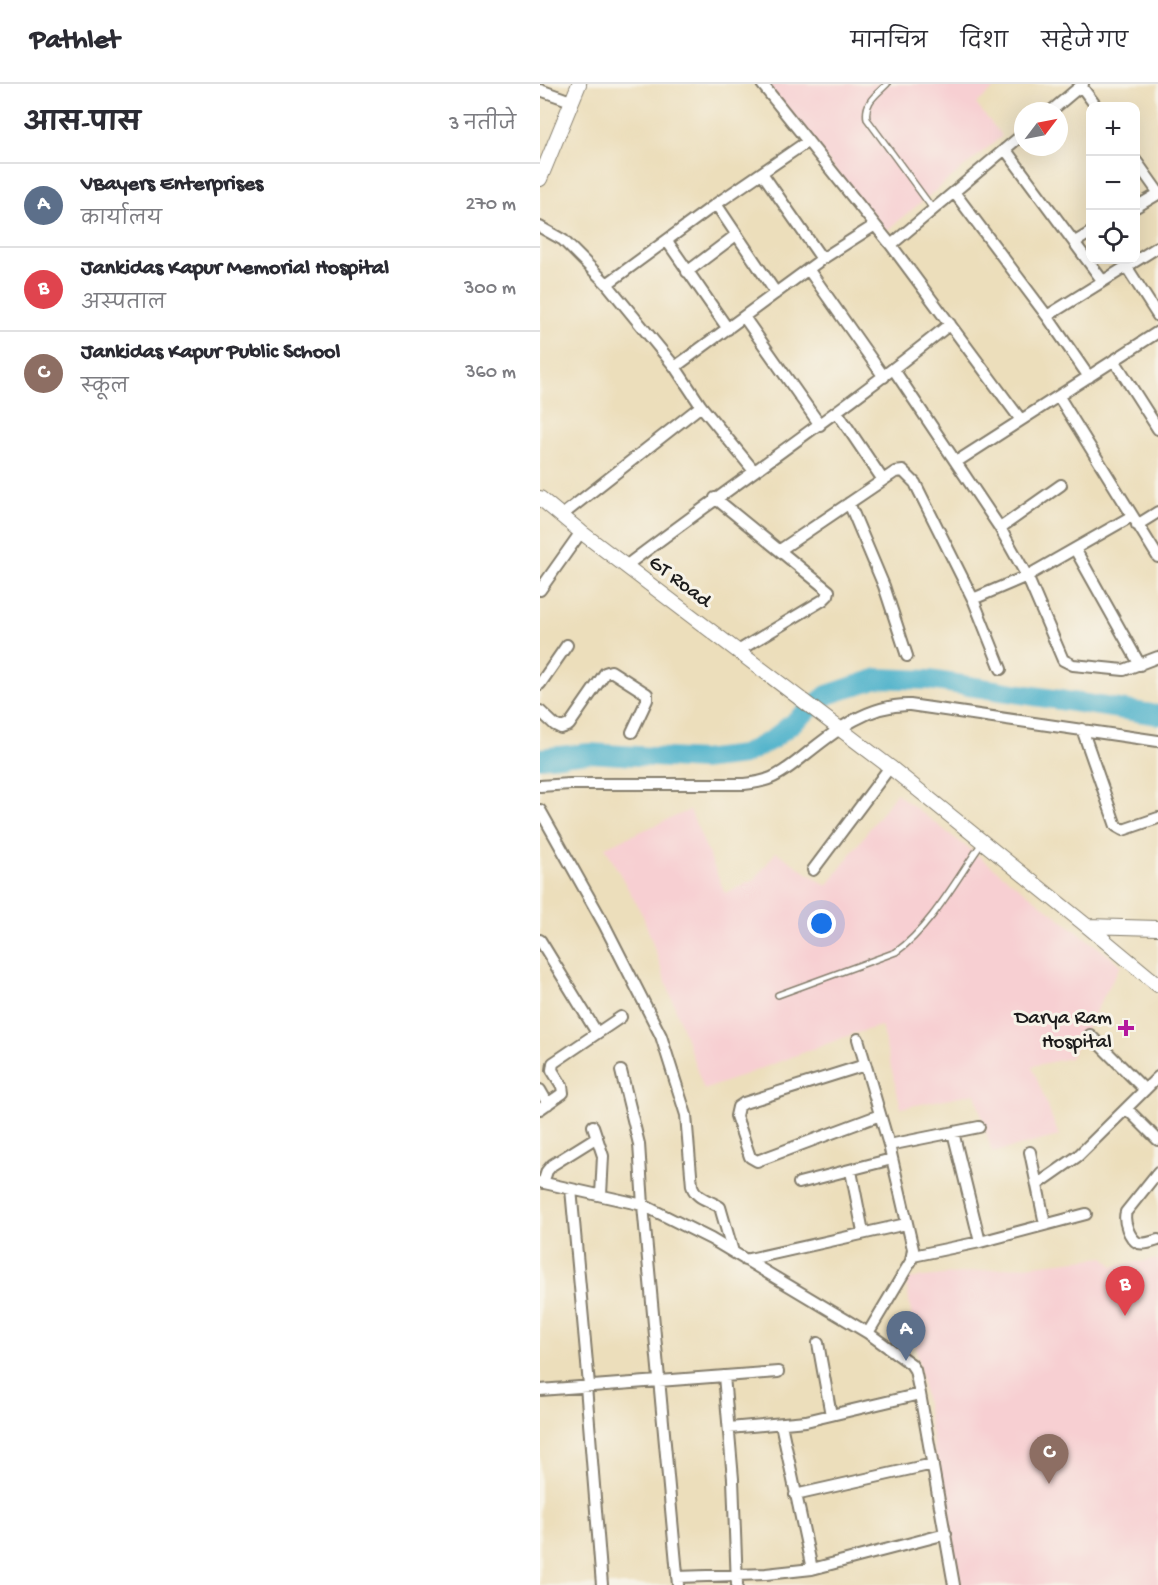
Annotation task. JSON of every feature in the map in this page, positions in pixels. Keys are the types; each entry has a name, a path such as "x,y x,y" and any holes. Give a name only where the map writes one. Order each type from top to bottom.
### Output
{"main road":[{"path":"540,179 579,84"},
{"name":"GT Road","path":"540,498 581,532 891,767 1158,985"},
{"path":"1087,926 1158,927"}],"street":[{"path":"762,84 891,244 1021,420"},
{"path":"1061,102 1082,85 1093,102"},
{"path":"540,90 571,101"},
{"path":"607,284 716,204 808,141"},
{"path":"891,244 1014,142"},
{"path":"1005,149 1102,280"},
{"path":"1140,167 1158,193 1140,204"},
{"path":"762,173 822,259"},
{"path":"954,192 1047,315 1089,376"},
{"path":"716,204 776,293"},
{"path":"675,367 822,259 875,225"},
{"path":"540,227 563,240 607,284 675,367 701,406 754,471"},
{"path":"687,272 736,235"},
{"path":"1075,242 1086,235"},
{"path":"667,241 728,328"},
{"path":"1047,315 1158,247"},
{"path":"1126,266 1158,316"},
{"path":"808,270 884,377"},
{"path":"744,317 820,425"},
{"path":"627,566 715,498 894,370 950,324"},
{"path":"956,462 1158,332"},
{"path":"1114,360 1158,429"},
{"path":"894,370 1000,528 1027,576 1063,660 1073,665 1125,670 1158,657"},
{"path":"1059,397 1158,557"},
{"path":"561,516 701,406"},
{"path":"837,412 884,480"},
{"path":"780,550 899,471 909,475 973,599 1001,669"},
{"path":"1000,528 1061,484"},
{"path":"715,498 826,587 828,595 738,651"},
{"path":"849,503 884,586 907,656"},
{"path":"973,599 1027,576 1075,549 1135,520 1158,512"},
{"path":"540,590 581,532"},
{"path":"1075,549 1140,665"},
{"path":"540,684 567,645"},
{"path":"540,711 561,728 569,725 605,673 611,671 647,694 647,700 632,732"},
{"path":"540,786 759,782 786,770 835,724 894,704 1158,741"},
{"path":"1082,729 1116,826 1124,830 1158,818"},
{"path":"813,870 891,767"},
{"path":"540,810 604,924 661,1036 686,1115 692,1186 698,1196 720,1207 733,1252"},
{"path":"540,940 597,1033"},
{"path":"540,1090 544,1106 562,1093 563,1090 552,1070 553,1063 621,1017"},
{"path":"1090,1035 1144,1090"},
{"path":"858,1040 889,1145 913,1256 868,1333"},
{"path":"865,1065 744,1103 738,1107 736,1116 750,1157 757,1161 880,1115"},
{"path":"621,1071 639,1144 677,1581 736,1580 812,1569 946,1534"},
{"path":"1038,1184 1078,1156 1158,1077"},
{"path":"1127,1109 1158,1140"},
{"path":"593,1126 604,1161 601,1195"},
{"path":"889,1145 979,1127"},
{"path":"953,1132 980,1242"},
{"path":"597,1137 552,1165 541,1183 643,1205 733,1252 868,1333 913,1366 954,1585"},
{"path":"1030,1152 1045,1224"},
{"path":"799,1183 892,1159"},
{"path":"851,1171 863,1232"},
{"path":"1158,1172 1126,1212 1125,1217 1129,1231 1139,1243 1146,1244 1158,1240"},
{"path":"571,1189 602,1585"},
{"path":"913,1256 980,1242 1086,1214"},
{"path":"745,1260 906,1224"},
{"path":"818,1343 831,1415"},
{"path":"540,1390 778,1371"},
{"path":"724,1376 729,1428 736,1580"},
{"path":"729,1428 806,1421 920,1394"},
{"path":"781,1424 812,1569"},
{"path":"795,1495 933,1464"}],"lane":[{"path":"887,84 869,102 866,112 867,119 933,210"},
{"path":"778,994 896,952 923,927 983,841"}],"shaded area":[{"path":"766,84 1000,84 976,104 1002,136 885,232"},
{"path":"896,793 1121,965 1070,1058 1032,1066 1059,1136 992,1153 975,1093 901,1108 881,1026 853,1034 704,1090 643,916 605,847 690,810 725,893 755,879 776,852 827,886"},
{"path":"1105,1257 1113,1266 1158,1259 1158,1585 959,1585 918,1361 906,1279"}],"waterway":[{"path":"540,758 589,753 701,760 743,755 773,739 827,695 878,678 929,680 1158,715"}],"place":[{"name":"Darya Ram Hospital","path":"1126,1028"},
{"name":"Jankidas Kapur Memorial Hospital","path":"1125,1316"},
{"name":"VBayers Enterprises","path":"906,1361"},
{"name":"Jankidas Kapur Public School","path":"1049,1484"}]}
